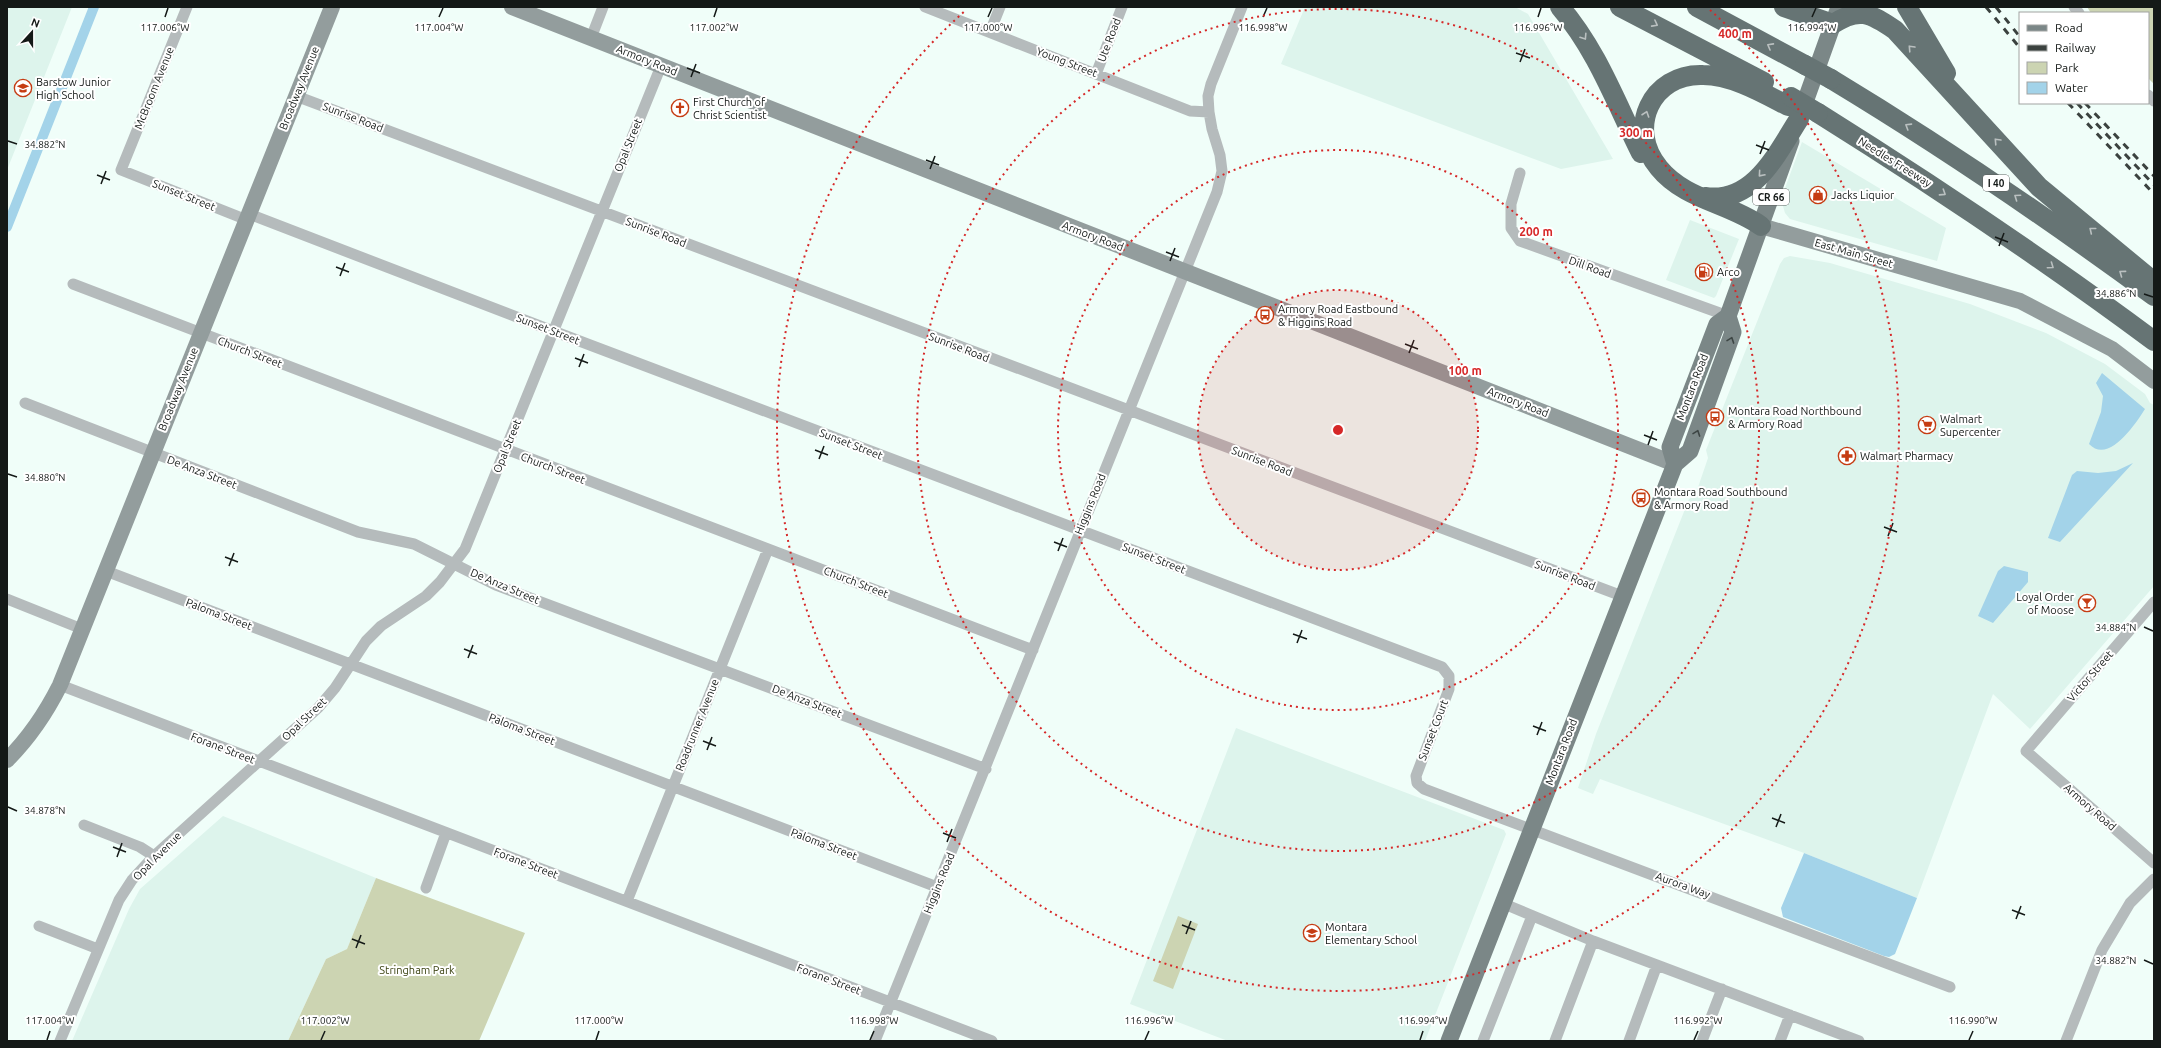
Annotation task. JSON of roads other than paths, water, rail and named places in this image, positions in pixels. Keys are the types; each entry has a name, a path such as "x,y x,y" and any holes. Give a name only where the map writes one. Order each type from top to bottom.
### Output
{"highway":[{"path":"1560,7 1576,26 1591,48 1647,165 1659,180 1673,192 1690,201 1748,225 1761,226"},
{"name":"Needles Freeway","path":"1620,7 1802,111 1911,171 1997,228 2154,341"},
{"name":"I 40","path":"1697,7 1831,79 1943,148 2013,194 2154,296"},
{"path":"1784,7 1836,16 1860,13 1876,17 1895,30 2039,187 2154,282"},
{"path":"1907,7 1966,108"},
{"path":"1699,197 1724,198 1735,195 1749,186 1770,164 1802,111 1737,83 1703,74 1680,79 1666,86 1654,97 1646,110 1642,125 1644,141 1649,154 1658,168 1671,180 1699,197 1749,217 1761,226"}],"main road":[{"name":"Broadway Avenue","path":"10,753 34,729 48,709 60,686 152,453 332,7"},
{"name":"Armory Road","path":"512,7 1675,464"},
{"name":"CR 66","path":"1761,226 1836,16"},
{"path":"1728,316 1761,226"},
{"name":"East Main Street","path":"1761,226 2020,301 2112,349 2154,381"},
{"name":"Montara Road","path":"1449,1041 1622,596 1675,464 1690,452 1733,332 1728,316"}],"street":[{"name":"McBroom Avenue","path":"121,170 187,7"},
{"path":"591,38 603,7"},
{"name":"Young Street","path":"925,7 1190,112 1209,112"},
{"path":"990,32 1000,7"},
{"name":"Ute Road","path":"1096,74 1122,7"},
{"name":"Higgins Road","path":"875,1041 986,769 1079,530 1217,192 1222,171 1220,155 1212,129 1208,96 1211,84 1242,7"},
{"name":"Opal Street","path":"259,761 318,708 335,688 366,641 381,626 426,596 465,549 474,531 661,66"},
{"name":"Sunrise Road","path":"296,96 1622,596"},
{"name":"Sunset Street","path":"121,170 1442,666 1449,676"},
{"name":"Dill Road","path":"1520,173 1511,204 1511,228 1520,241 1728,316"},
{"name":"Church Street","path":"73,284 1033,650"},
{"name":"De Anza Street","path":"25,403 358,532 414,544 496,585 986,769"},
{"name":"Roadrunner Avenue","path":"627,902 768,549"},
{"name":"Paloma Street","path":"106,571 937,887"},
{"path":"7,599 82,629"},
{"name":"Victor Street","path":"2026,751 2154,602"},
{"name":"Sunset Court","path":"1417,783 1416,776 1449,689 1449,676"},
{"name":"Forane Street","path":"60,686 992,1041"},
{"name":"Armory Road","path":"2026,751 2154,863"},
{"name":"Opal Avenue","path":"60,1041 119,900 132,880 154,856 259,761"},
{"name":"Aurora Way","path":"1417,783 1424,789 1950,987"},
{"path":"84,825 140,847 154,856"},
{"path":"426,888 446,833"},
{"path":"2066,1041 2102,950 2130,903 2154,879"},
{"path":"1502,903 1593,941 1859,1041"},
{"path":"1483,1041 1532,916"},
{"path":"39,926 98,949"},
{"path":"1555,1041 1593,941"},
{"path":"1629,1041 1658,965"},
{"path":"1702,1041 1722,989"},
{"path":"1780,1041 1790,1015"}],"water":[{"path":"2102,373 2145,409 2129,432 2121,440 2113,446 2105,449 2097,449 2089,444 2101,412 2103,396 2096,383"},
{"path":"2133,463 2060,542 2048,538 2072,475 2077,471 2098,473 2116,471"},
{"path":"2004,566 2028,572 2028,582 1993,623 1978,616 1998,571"},
{"path":"1804,853 1917,898 1895,954 1889,957 1884,956 1783,917 1781,908"}],"waterway":[{"path":"7,227 94,7"}],"railway":[{"path":"1986,7 2019,47"},
{"path":"1996,7 2019,36"},
{"path":"2069,104 2154,194"},
{"path":"2078,104 2154,185"},
{"path":"2086,104 2154,176"}],"place":[{"name":"Barstow Junior High School","path":"23,88"},
{"name":"First Church of Christ Scientist","path":"680,108"},
{"name":"Jacks Liquior","path":"1818,195"},
{"name":"Arco","path":"1704,272"},
{"name":"Armory Road Eastbound & Higgins Road","path":"1265,315"},
{"name":"Montara Road Northbound & Armory Road","path":"1715,417"},
{"name":"Walmart Supercenter","path":"1927,425"},
{"name":"Walmart Pharmacy","path":"1847,456"},
{"name":"Montara Road Southbound & Armory Road","path":"1641,498"},
{"name":"Loyal Order of Moose","path":"2087,603"},
{"name":"Montara Elementary School","path":"1312,933"}],"park label":[{"name":"Stringham Park","path":"417,970"}]}
